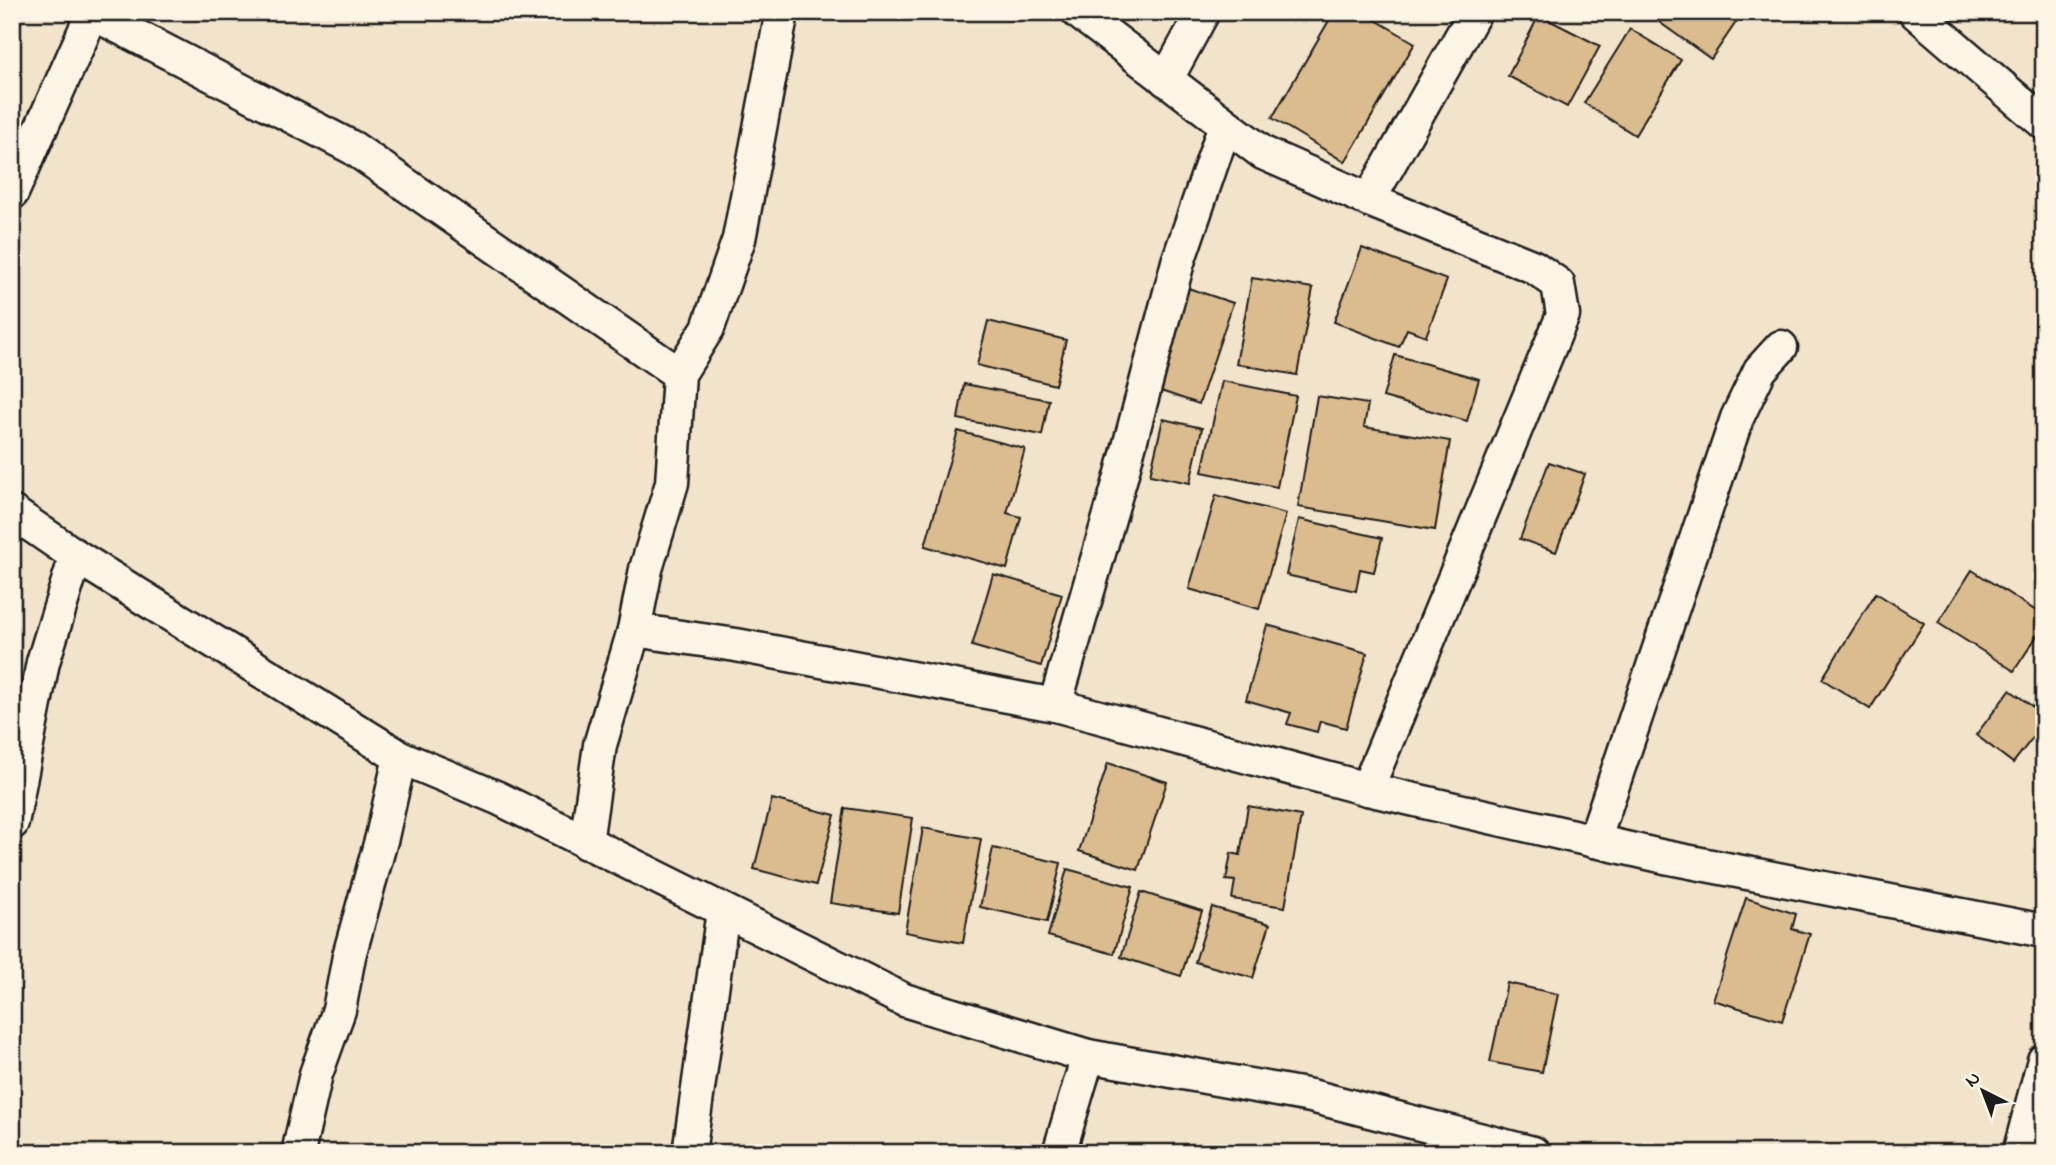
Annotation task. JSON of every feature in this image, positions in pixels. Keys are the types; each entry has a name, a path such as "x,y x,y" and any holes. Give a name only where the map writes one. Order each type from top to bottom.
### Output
{"street":[{"path":"586,843 600,745 634,630 655,534 672,483 679,374 708,328 739,239 782,12"},
{"path":"1078,12 1263,153 1369,200 1534,267 1558,284 1563,315 1367,789"},
{"path":"1166,80 1203,12"},
{"path":"1369,200 1475,12"},
{"path":"1915,12 2044,123"},
{"path":"12,193 92,13 353,148 679,374"},
{"path":"1055,705 1121,477 1178,262 1225,125"},
{"path":"1594,841 1737,418 1760,370 1781,347"},
{"path":"12,512 76,556 400,757 498,798 904,1000 1088,1056 1311,1096 1527,1152"},
{"path":"12,823 43,662 76,556"},
{"path":"634,630 736,645 808,661 1055,705 1367,789 1594,841 2044,931"},
{"path":"298,1153 316,1074 339,1010 349,956 382,838 400,757"},
{"path":"689,1153 723,911"},
{"path":"1059,1153 1088,1056"},
{"path":"2019,1153 2044,1060"}],"building":[{"path":"1334,12 1362,12 1415,43 1345,162 1272,118"},
{"path":"1645,12 1743,12 1711,59"},
{"path":"1539,15 1600,46 1567,107 1508,76"},
{"path":"1630,29 1681,60 1635,135 1584,103"},
{"path":"1362,248 1447,280 1426,336 1407,329 1399,347 1334,322"},
{"path":"1252,278 1313,288 1297,375 1236,364"},
{"path":"1188,288 1233,303 1199,404 1155,389"},
{"path":"988,321 1066,340 1055,385 977,365"},
{"path":"1395,355 1479,379 1467,421 1383,397"},
{"path":"1222,381 1296,396 1277,487 1202,472"},
{"path":"964,384 1049,400 1042,435 958,419"},
{"path":"1317,396 1368,404 1364,427 1450,441 1435,530 1298,507"},
{"path":"1163,419 1202,428 1190,483 1150,475"},
{"path":"958,431 1025,449 1007,513 1021,517 1007,569 925,546"},
{"path":"1549,462 1585,474 1556,552 1520,539"},
{"path":"1216,495 1286,514 1259,609 1189,589"},
{"path":"1299,519 1382,538 1374,572 1360,569 1356,591 1286,575"},
{"path":"1972,570 2044,616 2044,625 2014,671 1938,623"},
{"path":"993,574 1062,594 1041,666 972,646"},
{"path":"1876,593 1924,623 1870,709 1822,679"},
{"path":"1267,625 1367,653 1346,728 1320,721 1317,732 1287,724 1291,713 1246,700"},
{"path":"2010,690 2044,715 2044,723 2013,763 1976,735"},
{"path":"1108,763 1167,782 1138,870 1079,851"},
{"path":"772,799 835,815 816,885 754,869"},
{"path":"1248,806 1301,816 1285,907 1232,899 1235,881 1226,880 1231,853 1240,855"},
{"path":"845,808 913,818 898,913 830,903"},
{"path":"923,828 981,839 963,943 905,932"},
{"path":"993,848 1061,863 1047,922 980,907"},
{"path":"1067,869 1133,887 1114,954 1048,936"},
{"path":"1141,892 1202,911 1181,976 1121,957"},
{"path":"1746,898 1796,914 1792,929 1810,934 1782,1021 1713,1000"},
{"path":"1212,907 1270,924 1253,978 1195,962"},
{"path":"1507,983 1558,994 1542,1072 1490,1062"}]}
